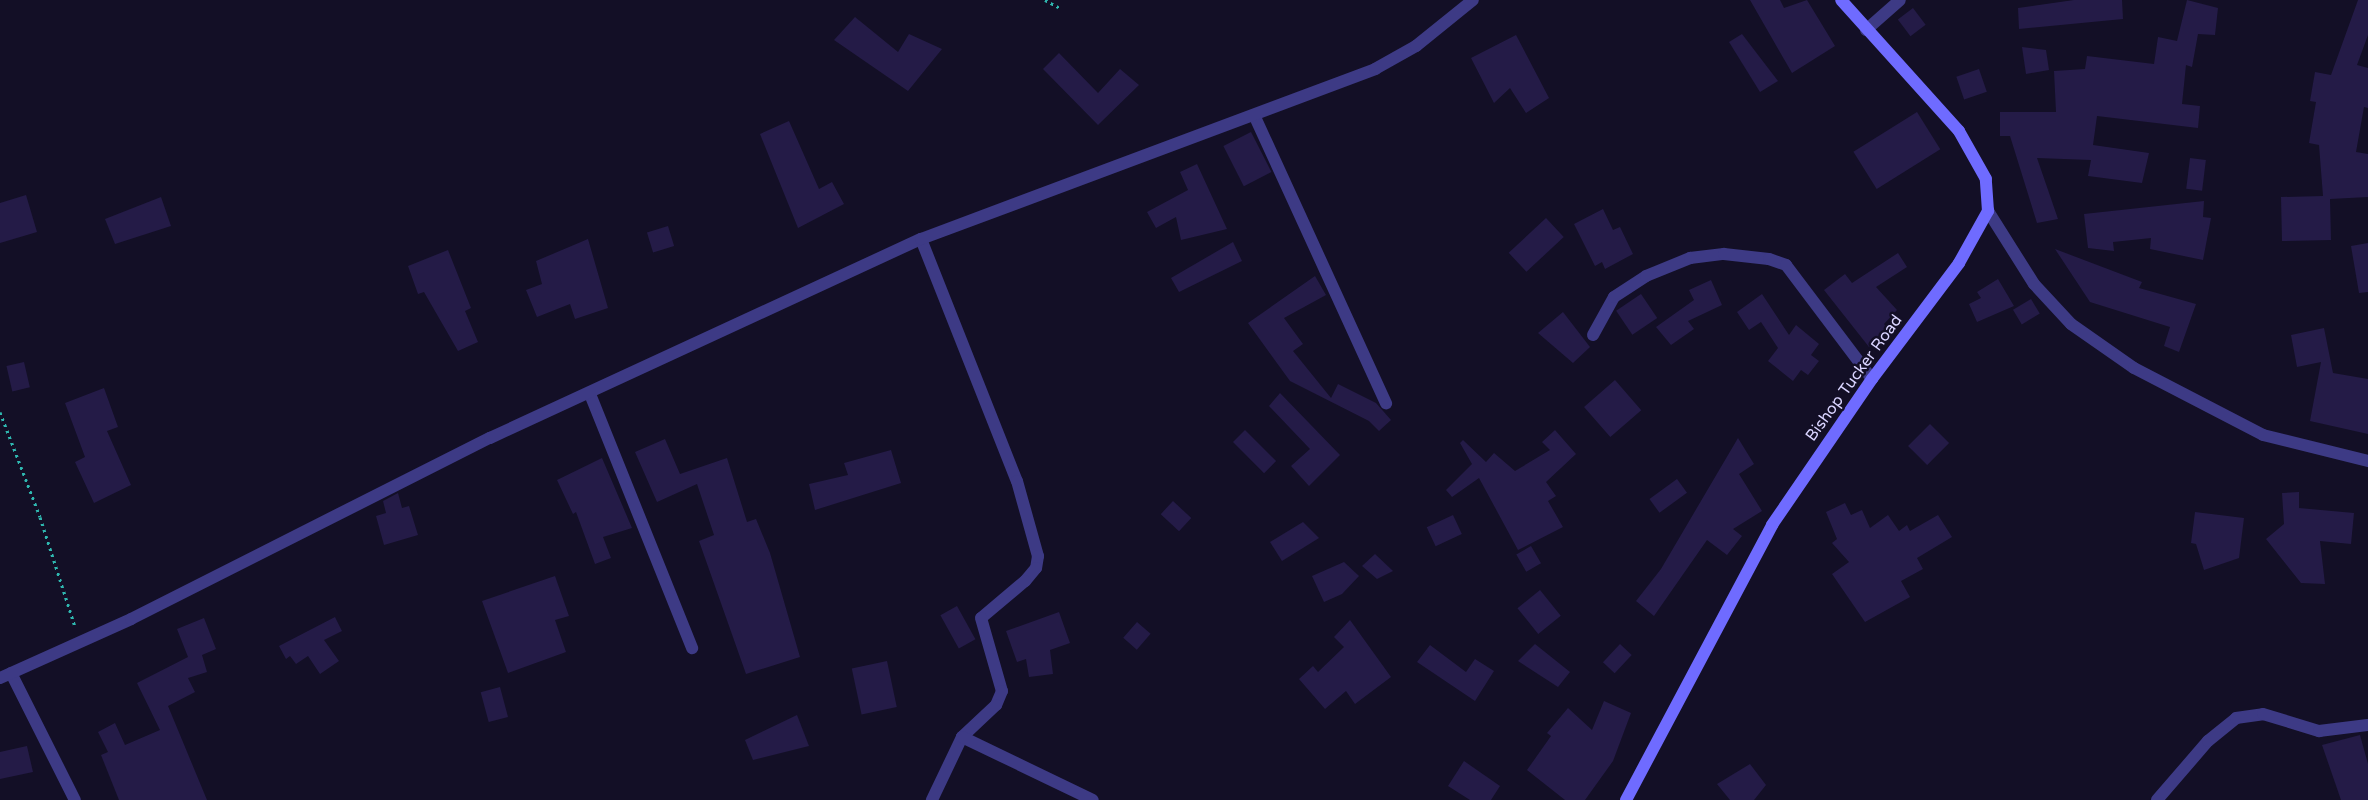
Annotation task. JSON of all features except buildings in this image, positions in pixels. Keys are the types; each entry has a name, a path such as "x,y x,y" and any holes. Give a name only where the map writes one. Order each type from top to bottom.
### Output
{"main road":[{"path":"1841,0 1866,30 1959,131 1986,180 1988,211"},
{"name":"Bishop Tucker Road","path":"1626,800 1772,525 1872,378 1959,263 1988,211"}],"street":[{"path":"75,800 5,676 80,642 405,478 590,394 921,239 1255,117 1375,69 1416,46 1473,0"},
{"path":"1866,30 1900,0"},
{"path":"1255,117 1386,403"},
{"path":"1988,211 2034,284 2071,324 2134,368 2263,436 2368,461"},
{"path":"921,239 1017,481 1038,556 1036,568 1025,581 980,618 1002,691 996,704 962,737 932,800"},
{"path":"1593,334 1614,297 1646,276 1690,258 1724,254 1769,259 1786,265 1872,378"},
{"path":"590,394 692,648"},
{"path":"2157,800 2208,740 2236,718 2264,714 2319,731 2368,725"},
{"path":"962,737 1093,800"}],"path":[{"path":"1045,0 1060,8"},
{"path":"0,412 40,517 80,642"}]}
